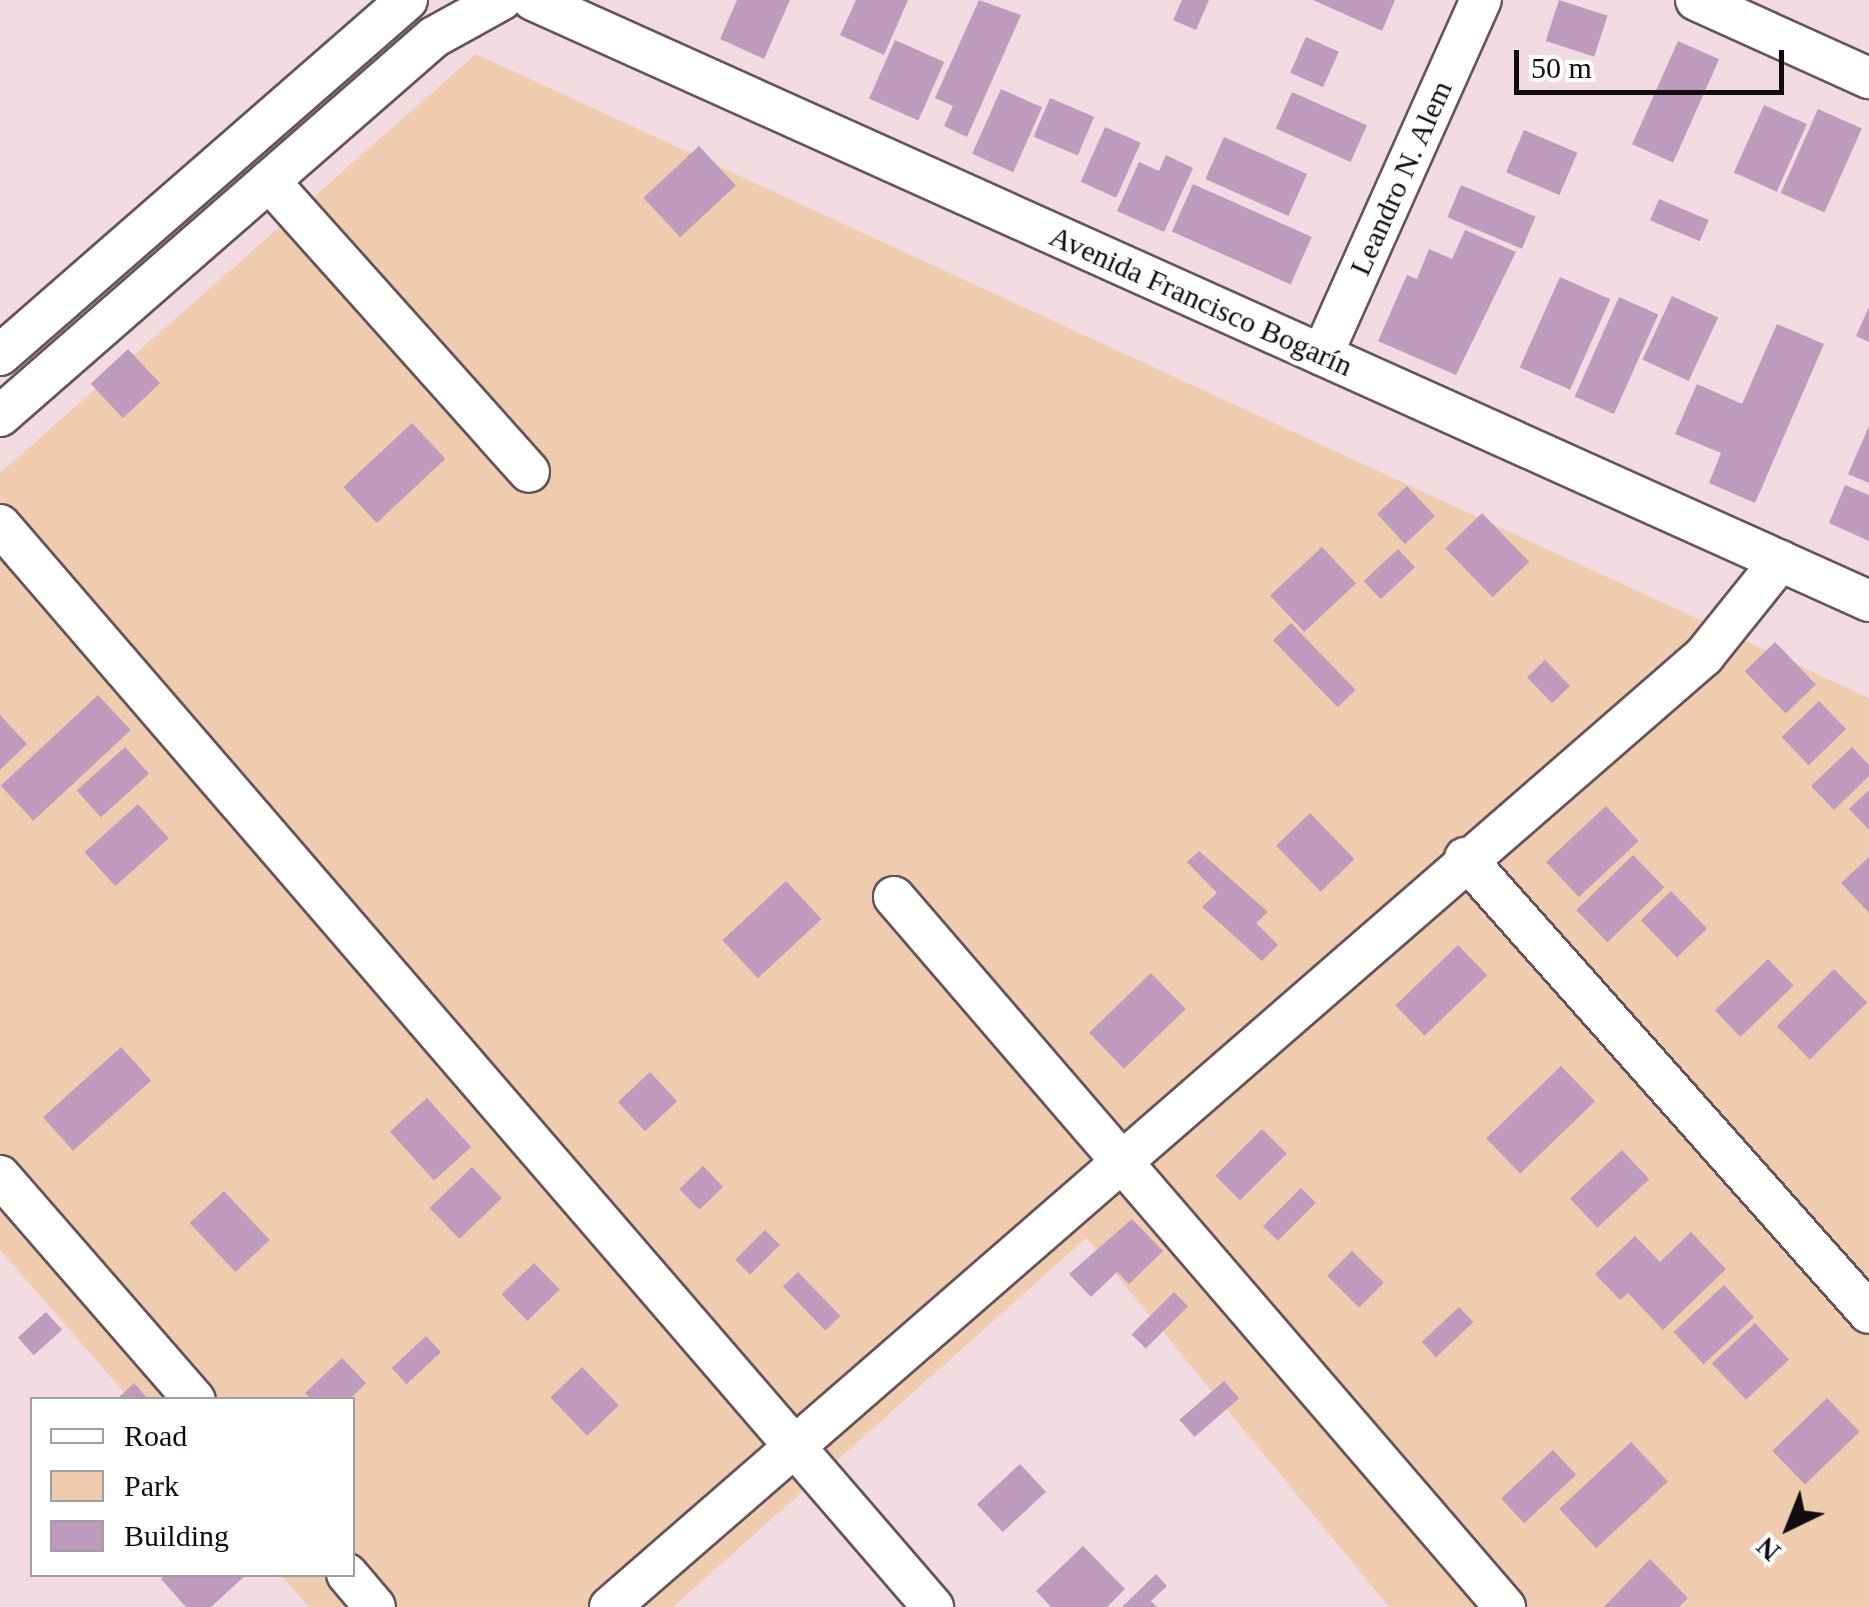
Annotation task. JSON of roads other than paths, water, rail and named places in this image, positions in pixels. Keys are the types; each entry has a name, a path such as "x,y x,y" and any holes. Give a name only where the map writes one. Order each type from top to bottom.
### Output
{"street":[{"path":"0,355 407,0"},
{"path":"0,416 434,37 502,0"},
{"name":"Avenida Francisco Bogarín","path":"533,0 1869,601"},
{"name":"Leandro N. Alem","path":"1322,355 1480,0"},
{"path":"1696,0 1869,78"},
{"path":"269,181 529,472"},
{"path":"0,526 934,1607"},
{"path":"610,1607 797,1449 1464,858 1704,656 1780,561"},
{"path":"1464,858 1869,1313"},
{"path":"894,896 1505,1607"},
{"path":"0,1176 192,1397"},
{"path":"350,1577 375,1607"}]}
